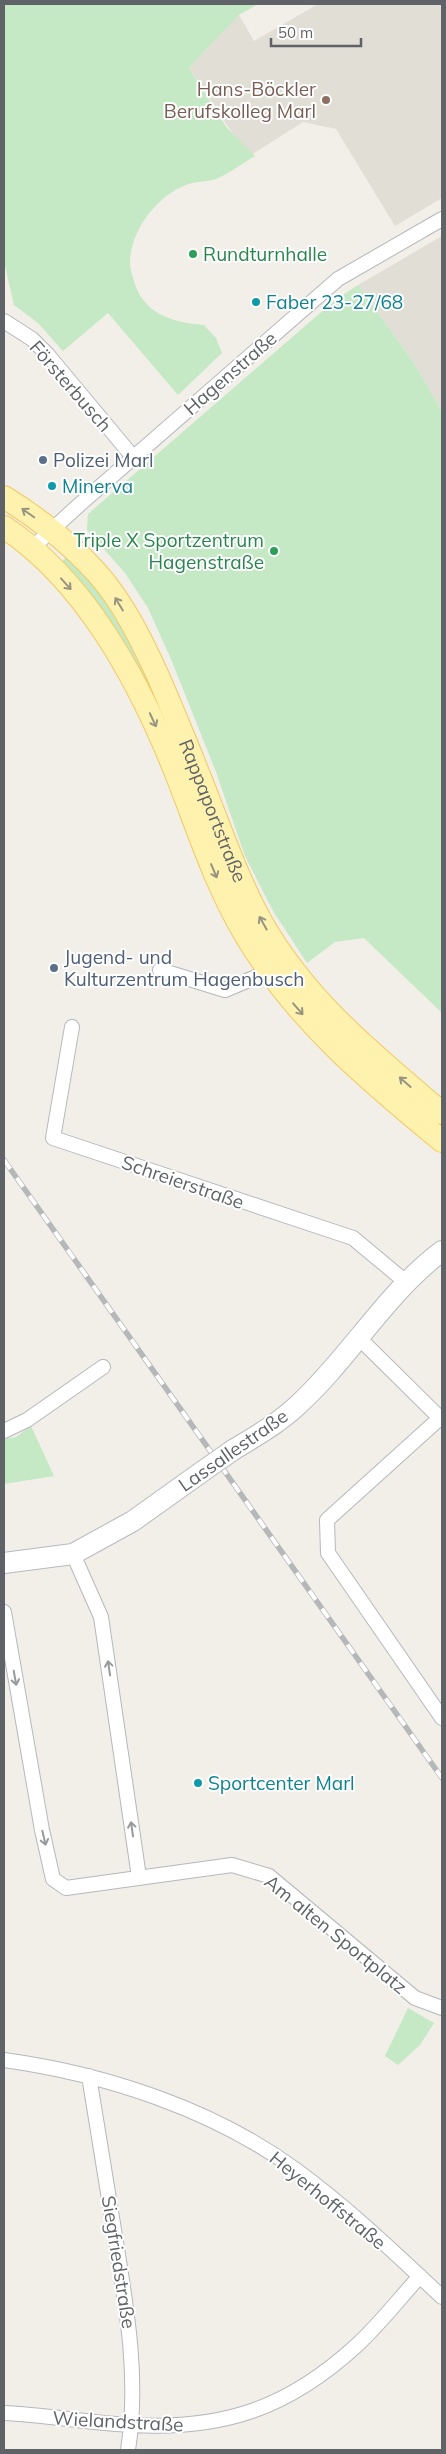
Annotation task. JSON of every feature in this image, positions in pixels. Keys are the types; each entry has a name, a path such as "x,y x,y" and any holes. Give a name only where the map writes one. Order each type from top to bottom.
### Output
{"main road":[{"name":"Rappaportstraße","path":"4,497 51,530 97,573 116,599 144,646 179,723 235,866 262,922 299,979 344,1029 442,1113"},
{"name":"Rappaportstraße","path":"4,527 32,548 87,607 138,688 173,766 228,901 268,972 296,1008 330,1044 363,1076 442,1141"}],"street":[{"name":"Hagenstraße","path":"32,548 133,457 338,279 442,219"},
{"name":"Försterbusch","path":"4,321 32,339 48,355 133,457"},
{"path":"160,970 224,990 268,972"},
{"name":"Schreierstraße","path":"72,1027 53,1138 353,1238 407,1283"},
{"name":"Lassallestraße","path":"4,1563 74,1554 133,1521 233,1450 268,1430 299,1404 407,1283 442,1251"},
{"path":"359,1338 441,1419 327,1520 328,1553 442,1718"},
{"path":"4,1431 27,1420 103,1367"},
{"path":"74,1554 101,1616 138,1877"},
{"name":"Am alten Sportplatz","path":"4,1612 42,1830 53,1879 66,1888 232,1865 269,1876 415,1998 442,2008"},
{"name":"Heyerhoffstraße","path":"4,2060 89,2076 171,2103 248,2139 295,2169 331,2198 442,2297"},
{"name":"Siegfriedstraße","path":"89,2076 127,2312 133,2370 132,2425 128,2450"},
{"name":"Wielandstraße","path":"4,2413 132,2425 196,2425 243,2416 283,2399 316,2379 357,2345 420,2276"}],"shaded area":[{"name":"Hans-Böckler Berufskolleg Marl","path":"318,4 442,4 442,198 395,226 336,129 303,122 248,157 189,68 239,15 254,41"},
{"path":"442,236 442,412 414,363 358,285"}],"green space":[{"path":"4,4 258,4 239,15 189,68 227,128 255,156 221,177 189,184 165,197 147,216 135,238 132,249 130,264 133,277 141,297 147,305 174,320 204,325 216,338 222,353 178,395 108,313 63,351 38,323 14,305 4,262"},
{"name":"Triple X Sportzentrum Hagenstraße","path":"358,285 414,363 442,412 442,1013 364,938 335,942 307,963 273,911 245,856 216,772 171,659 148,608 125,573 87,530 88,514 334,301"},
{"path":"67,556 91,582 112,610 148,670 240,893 284,970 319,1013 338,1032 379,1070 442,1122 442,1126 355,1058 328,1033 272,965 232,893 149,697 124,650 94,606 59,565"},
{"path":"31,1426 54,1476 4,1484 4,1439 16,1437"},
{"path":"408,2008 434,2023 420,2045 398,2065 385,2056"}],"railway":[{"path":"4,1160 442,1778"}],"place":[{"name":"Hans-Böckler Berufskolleg Marl","path":"326,100"},
{"name":"Rundturnhalle","path":"193,254"},
{"name":"Faber 23-27/68","path":"256,302"},
{"name":"Polizei Marl","path":"43,460"},
{"name":"Minerva","path":"52,486"},
{"name":"Triple X Sportzentrum Hagenstraße","path":"274,551"},
{"name":"Jugend- und Kulturzentrum Hagenbusch","path":"54,968"},
{"name":"Sportcenter Marl","path":"198,1783"}]}
